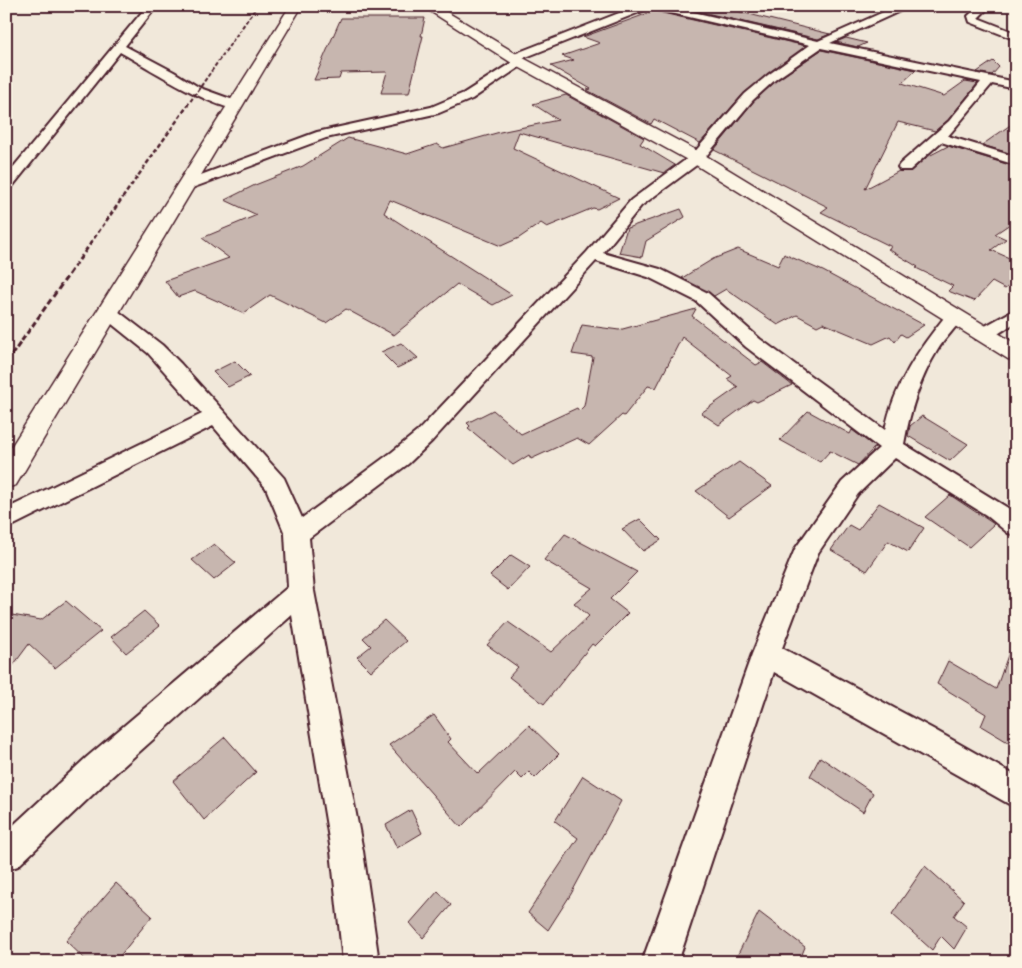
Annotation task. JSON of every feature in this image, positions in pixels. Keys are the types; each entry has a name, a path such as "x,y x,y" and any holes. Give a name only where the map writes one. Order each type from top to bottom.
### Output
{"street":[{"path":"6,185 152,6"},
{"path":"6,478 296,6"},
{"path":"428,6 516,60 697,158 1016,354"},
{"path":"187,185 322,135 436,110 468,96 516,60 646,6"},
{"path":"654,6 1016,86"},
{"path":"297,534 400,458 425,436 593,255 636,203 697,158 749,97 772,77 819,44 906,6"},
{"path":"985,6 973,16 973,20 1016,38"},
{"path":"119,47 170,74 196,91 235,105"},
{"path":"905,167 939,137 989,80"},
{"path":"939,137 1016,161"},
{"path":"593,255 654,273 702,297 754,343 893,447 994,509 1016,526"},
{"path":"108,312 155,349 276,484 297,534 301,591 347,851 361,962"},
{"path":"984,335 1016,314"},
{"path":"660,962 766,654 807,548 850,488 893,447 899,413 916,372 929,348 954,317"},
{"path":"6,520 215,416"},
{"path":"6,854 98,768 301,591"},
{"path":"766,654 923,739 1016,794"}],"building":[{"path":"676,6 716,6 830,34 818,39"},
{"path":"654,11 806,46 744,93 700,143 654,119 651,124 587,90 591,89 551,66 574,60 562,56 600,43 583,37"},
{"path":"341,18 425,18 421,36 423,36 409,93 381,93 387,72 341,73 339,79 314,80"},
{"path":"846,38 867,43 858,47 836,42"},
{"path":"821,50 916,70 902,83 944,96 965,81 978,83 948,120 935,131 898,122 865,189 899,171 911,171 927,157 948,146 1016,167 1016,220 995,234 1006,239 991,250 1016,261 1016,281 1005,289 992,282 974,301 948,291 953,286 916,268 918,267 888,249 892,247 821,212 828,207 714,150 754,101 777,80"},
{"path":"993,61 999,67 992,75 977,72"},
{"path":"566,95 644,138 640,144 675,165 664,173 519,132 513,148 619,198 597,209 593,208 547,227 541,223 519,238 501,246 390,200 384,213 512,295 493,305 457,284 394,335 346,309 326,323 270,295 244,313 195,291 178,297 165,281 229,258 202,238 257,215 225,200 255,185 303,166 348,138 407,154 437,144 443,148 500,132 558,120 533,104"},
{"path":"1016,121 1016,155 982,145"},
{"path":"681,209 685,217 646,241 642,257 619,253 627,228"},
{"path":"738,249 778,266 784,254 823,271 924,325 906,337 901,334 895,342 890,336 873,344 823,323 817,326 797,315 778,325 726,289 714,296 682,278 713,259"},
{"path":"696,309 692,316 756,365 762,362 792,385 757,402 753,400 719,425 701,413 738,387 727,379 732,376 682,337 656,388 648,386 624,416 622,415 589,445 577,438 531,459 529,455 513,465 468,428 470,426 467,423 493,410 521,434 577,408 579,411 584,406 593,357 572,354 582,325 619,330"},
{"path":"401,343 418,358 397,368 381,352"},
{"path":"235,361 250,376 228,387 213,372"},
{"path":"808,411 850,434 852,430 875,447 858,465 830,451 820,462 780,440"},
{"path":"922,416 968,444 950,461 908,436 910,426"},
{"path":"739,462 772,486 729,517 696,491"},
{"path":"950,495 994,524 969,547 925,517"},
{"path":"879,503 924,528 908,552 888,541 867,571 831,550 849,525 858,530"},
{"path":"640,519 661,540 643,551 622,529"},
{"path":"565,534 637,572 610,599 628,613 595,646 592,644 544,704 509,677 518,667 487,645 508,622 551,652 589,616 574,603 592,588 544,560"},
{"path":"214,544 236,563 214,580 192,560"},
{"path":"511,555 530,567 508,590 490,576"},
{"path":"66,601 101,631 55,668 29,644 6,675 6,614 41,620"},
{"path":"144,611 160,626 126,653 111,637"},
{"path":"384,620 406,641 371,671 357,657 371,646 363,638"},
{"path":"1013,641 1016,641 1016,747 981,726 986,714 937,684 948,661 996,689"},
{"path":"434,715 451,739 448,742 478,774 529,725 559,754 535,778 529,772 522,779 515,772 461,827 389,745"},
{"path":"225,737 256,772 204,820 173,781"},
{"path":"820,757 873,793 863,812 810,776"},
{"path":"583,776 621,801 571,894 548,930 528,913 578,838 555,821"},
{"path":"411,810 422,833 397,848 386,825"},
{"path":"925,866 964,901 954,916 967,927 954,949 941,936 932,950 892,914"},
{"path":"116,883 152,916 115,962 88,962 66,941"},
{"path":"438,891 451,905 423,938 410,923"},
{"path":"759,912 805,947 799,962 734,962"}],"railway":[{"path":"187,106 257,6"},
{"path":"90,244 188,105"},
{"path":"6,363 91,243"}]}
